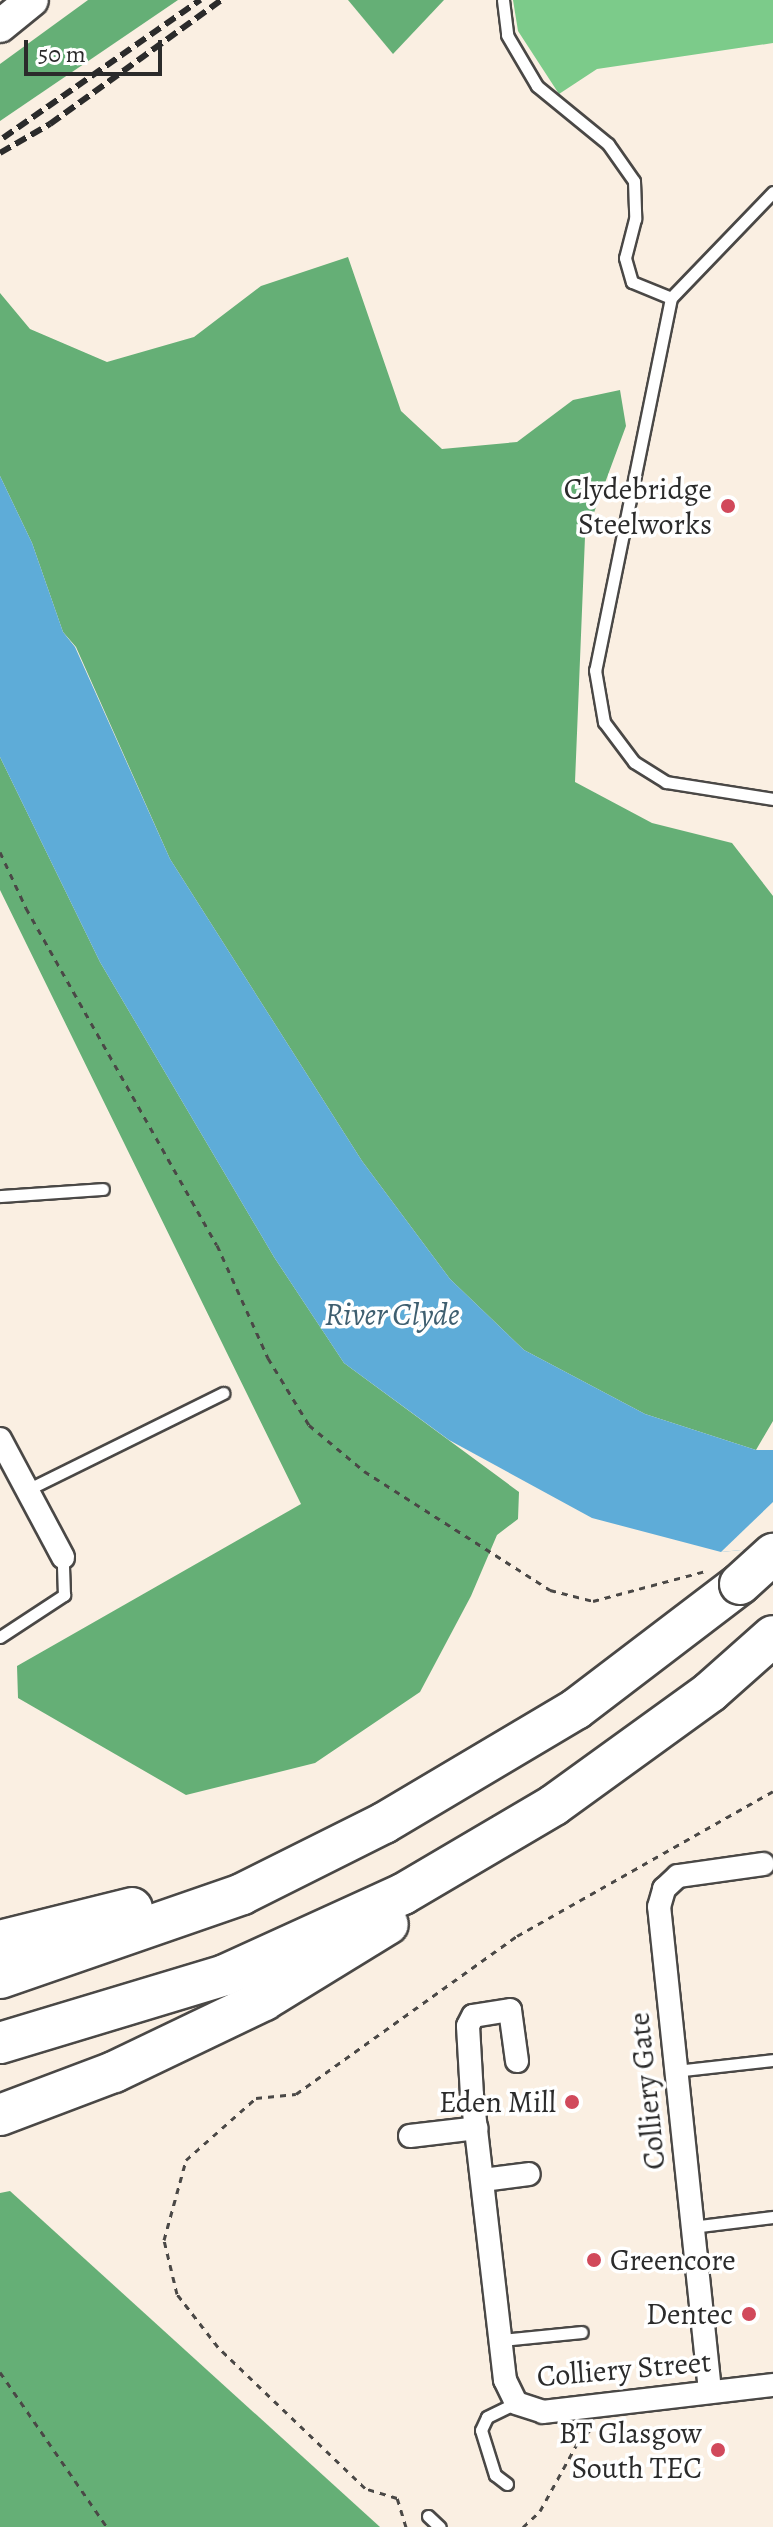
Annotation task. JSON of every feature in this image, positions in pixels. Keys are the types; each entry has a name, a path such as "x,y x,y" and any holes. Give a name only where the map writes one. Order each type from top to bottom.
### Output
{"highway":[{"path":"0,1978 242,1894 384,1823 576,1709 740,1584 773,1554"},
{"path":"0,2115 114,2072 264,2000 400,1917 710,1692 773,1636"},
{"path":"0,2043 225,1975 403,1894 554,1805"},
{"path":"0,1941 101,1919 384,1823"}],"street":[{"path":"0,26 32,0"},
{"path":"0,1439 63,1557"},
{"name":"Colliery Gate","path":"710,2391 675,2071 660,1897 678,1876 763,1864"},
{"name":"Colliery Street","path":"517,2061 510,2010 473,2016 468,2026 477,2128 508,2391 516,2403 543,2412 773,2385"},
{"path":"410,2136 477,2128"},
{"path":"483,2180 529,2174"}],"lane":[{"path":"503,0 507,35 537,86 608,144 634,181 635,219 625,258 632,282 671,298"},
{"path":"773,192 671,298 595,670 604,722 634,762 666,782 773,799"},
{"path":"0,1196 103,1189"},
{"path":"27,1490 223,1393"},
{"path":"0,1637 64,1595 63,1557"},
{"path":"675,2071 773,2060"},
{"path":"691,2227 773,2217"},
{"path":"502,2340 582,2332"},
{"path":"507,2484 495,2475 481,2430 487,2417 516,2403"},
{"path":"428,2516 440,2527"}],"path":[{"path":"0,852 26,908 217,1245 268,1358 309,1425 364,1471 550,1590 593,1601 683,1577"},
{"path":"406,2527 397,2498 365,2488 218,2347 177,2294 164,2240 186,2160 256,2098 296,2094 517,1936 773,1791"},
{"path":"0,2372 107,2527"},
{"path":"523,2527 540,2511 577,2444 592,2427 597,2405"}],"green space":[{"path":"88,0 178,0 0,121 0,64"},
{"path":"348,0 444,0 393,54"},
{"path":"513,0 773,0 773,43 597,69 559,94 518,31"},
{"path":"348,257 401,411 442,449 517,442 573,400 620,390 626,426 585,537 575,782 652,823 732,843 773,896 773,1421 756,1450 645,1414 524,1350 450,1279 362,1161 170,859 76,647 63,632 32,543 0,476 0,293 30,329 107,362 194,337 261,286"},
{"path":"0,757 100,962 274,1257 344,1363 519,1492 518,1519 497,1535 471,1596 420,1692 315,1763 186,1795 18,1698 17,1666 301,1504 0,890"},
{"path":"10,2191 380,2527 0,2527 0,2193"}],"water":[{"name":"River Clyde","path":"0,476 32,543 63,632 75,647 170,859 362,1161 450,1279 524,1350 645,1414 756,1450 773,1450 773,1547 721,1552 592,1518 449,1440 344,1363 274,1257 100,962 0,757"}],"pier":[{"path":"773,1502 773,1547 721,1552"}],"railway":[{"path":"3,138 200,0"},
{"path":"0,153 50,124 221,0"}],"place":[{"name":"Clydebridge Steelworks","path":"728,506"},
{"name":"Eden Mill","path":"572,2102"},
{"name":"Greencore","path":"594,2260"},
{"name":"Dentec","path":"749,2314"},
{"name":"BT Glasgow South TEC","path":"718,2450"}]}
